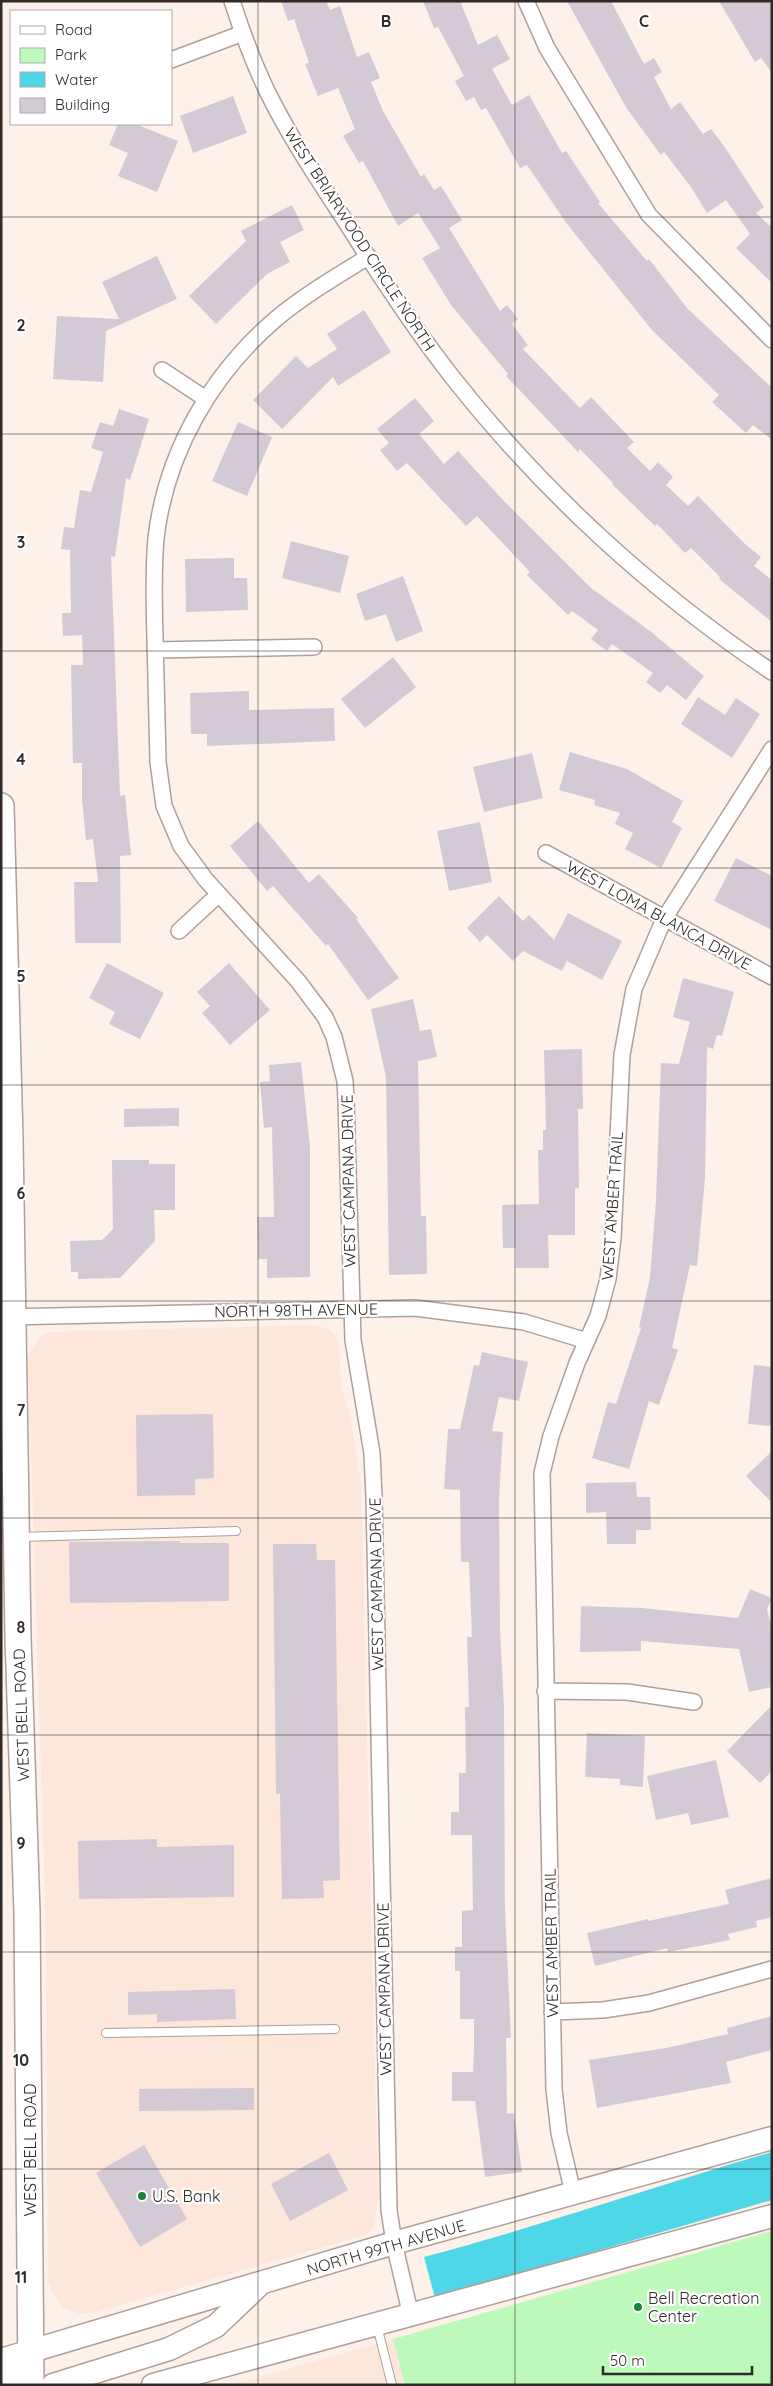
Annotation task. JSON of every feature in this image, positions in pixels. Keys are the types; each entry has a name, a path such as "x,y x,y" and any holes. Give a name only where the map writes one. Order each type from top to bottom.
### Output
{"main road":[{"name":"WEST BELL ROAD","path":"1,806 10,1139 6,1317 16,1537 28,1959 31,2385"},
{"name":"NORTH 99TH AVENUE","path":"1,2360 394,2243 772,2138"},
{"path":"153,2385 772,2216"},
{"path":"53,2385 168,2349 216,2326 261,2284"},
{"path":"3,2385 20,2368 30,2351"}],"street":[{"name":"WEST BRIARWOOD CIRCLE NORTH","path":"232,1 267,90 289,132 368,257 422,337 454,379 534,471 571,508 654,584 772,672"},
{"path":"526,1 548,48 649,216 772,340"},
{"path":"172,60 243,33"},
{"name":"WEST CAMPANA DRIVE","path":"368,257 314,291 278,318 238,357 206,399 184,438 174,462 161,511 154,562 155,650 158,762 164,806 181,846 193,865 298,980 325,1017 334,1037 345,1081 350,1309 358,1379 372,1453 374,1497 388,2192 394,2243 411,2316"},
{"path":"162,370 206,399"},
{"path":"155,650 314,647"},
{"name":"WEST AMBER TRAIL","path":"573,2193 556,2111 552,2012 542,1473 551,1436 604,1299 611,1258 624,1033 642,967 664,919 772,748"},
{"name":"WEST LOMA BLANCA DRIVE","path":"546,852 664,919 772,977"},
{"path":"179,931 219,894"},
{"name":"NORTH 98TH AVENUE","path":"6,1317 415,1308 524,1322 587,1341"},
{"path":"545,1691 627,1692 694,1702"},
{"path":"552,2012 603,2010 649,2003 772,1969"}],"lane":[{"path":"16,1537 236,1531"},
{"path":"106,2033 335,2029"},
{"path":"376,2325 392,2385"}],"shaded area":[{"path":"309,1325 327,1328 334,1334 339,1344 341,1385 351,1421 361,1485 378,2199 374,2227 366,2235 92,2313 80,2314 65,2309 53,2294 48,2280 46,1927 28,1356 40,1337 50,1332"},
{"path":"393,2339 405,2385 231,2385"}],"green space":[{"name":"Bell Recreation Center","path":"772,2231 772,2385 405,2385 393,2339"}],"water":[{"path":"772,2152 772,2200 435,2298 424,2257"}],"building":[{"path":"281,1 326,1 330,10 340,6 357,57 369,52 380,78 371,82 383,111 421,177 424,174 434,190 441,186 462,220 449,228 500,311 507,305 518,319 512,324 528,345 523,349 580,408 591,397 634,442 627,448 650,471 658,462 673,477 666,485 688,506 698,496 745,544 761,557 754,566 772,580 772,622 719,579 720,577 691,548 685,553 657,524 655,526 580,449 578,452 506,376 508,374 451,305 422,258 440,248 418,213 398,226 363,161 359,163 343,136 355,129 338,88 318,96 305,64 309,63 294,19 288,21"},
{"path":"423,1 460,1 478,45 497,35 510,59 492,69 512,105 529,95 562,153 566,151 600,202 598,203 647,261 649,259 687,308 772,388 772,440 753,425 746,433 712,402 719,395 651,329 567,224 527,165 520,168 486,108 481,110 474,97 466,101 455,81 464,76 438,27 434,28"},
{"path":"567,1 611,1 644,64 654,58 662,72 654,77 671,109 680,102 703,134 711,129 724,146 764,207 756,213 772,228 772,283 736,248 750,234 726,200 707,213 691,187 664,152 661,155 627,109"},
{"path":"719,1 772,1 772,73 761,58 755,62"},
{"path":"233,96 247,133 193,153 180,116"},
{"path":"118,125 138,125 178,141 157,192 118,176 128,153 109,145"},
{"path":"292,205 304,230 280,242 290,262 267,274 216,324 189,296 246,241 241,231"},
{"path":"157,256 177,299 106,331 103,382 53,379 57,316 119,319 102,282"},
{"path":"364,310 391,352 338,386 333,377 282,429 253,400 296,356 308,368 337,349 327,334"},
{"path":"415,398 434,421 419,434 444,464 458,451 503,500 591,588 650,631 704,676 686,700 667,685 660,693 646,682 653,673 612,644 607,651 591,639 598,630 572,611 568,615 527,575 530,572 477,516 466,526 407,463 397,471 380,450 389,443 377,429"},
{"path":"119,409 149,419 130,480 126,478 115,557 111,556 120,796 125,795 131,855 120,856 121,943 75,943 74,882 98,882 93,839 86,840 82,799 82,763 73,763 71,665 83,665 82,635 63,636 62,613 71,613 70,550 61,549 64,527 74,528 80,490 91,492 103,452 91,448 100,422 113,426"},
{"path":"238,422 272,437 247,496 212,481"},
{"path":"291,541 349,556 340,593 282,578"},
{"path":"234,558 234,578 247,578 248,610 186,612 185,559"},
{"path":"403,576 423,631 396,642 386,614 365,621 356,594"},
{"path":"393,657 416,687 365,728 341,699"},
{"path":"249,691 249,710 334,708 335,741 207,746 207,734 191,734 190,693"},
{"path":"698,697 725,715 736,698 760,714 732,758 681,724"},
{"path":"570,752 627,769 683,801 672,822 682,828 661,868 625,849 633,833 615,824 620,813 594,805 595,800 559,790"},
{"path":"532,753 543,798 484,812 473,767"},
{"path":"258,821 309,883 319,874 358,918 356,919 399,978 368,1000 328,944 326,946 273,886 267,891 230,846"},
{"path":"480,822 492,882 449,891 437,831"},
{"path":"736,858 772,876 772,930 714,901"},
{"path":"499,896 523,921 529,915 554,940 568,913 622,941 602,980 567,961 562,971 523,951 513,961 487,935 480,942 467,928"},
{"path":"107,963 164,993 140,1039 109,1024 115,1012 89,998"},
{"path":"229,963 270,1010 230,1045 202,1013 210,1006 197,992"},
{"path":"683,978 734,992 722,1036 717,1035 713,1049 707,1047 705,1178 697,1266 690,1265 672,1348 678,1350 659,1405 649,1401 629,1469 592,1458 608,1402 616,1404 641,1328 639,1327 650,1278 656,1200 661,1063 679,1064 690,1022 673,1017"},
{"path":"413,999 420,1031 431,1029 437,1057 418,1061 421,1216 426,1216 427,1274 389,1275 386,1077 371,1009"},
{"path":"582,1049 583,1109 578,1109 579,1188 575,1188 575,1235 548,1235 549,1268 516,1268 516,1248 503,1248 502,1205 539,1204 538,1150 543,1150 543,1130 546,1130 544,1050"},
{"path":"301,1062 310,1147 310,1277 267,1278 267,1259 258,1259 257,1217 274,1217 272,1127 264,1128 260,1082 270,1081 269,1065"},
{"path":"179,1108 179,1126 124,1127 124,1109"},
{"path":"112,1160 149,1160 149,1164 175,1164 175,1210 154,1210 155,1241 120,1278 78,1279 78,1272 71,1272 70,1241 102,1240 113,1229"},
{"path":"482,1352 528,1362 519,1401 499,1397 492,1431 503,1432 499,1497 500,1630 504,1707 505,1910 511,2038 506,2038 507,2114 514,2113 522,2172 485,2177 475,2101 452,2101 452,2072 473,2072 474,2050 474,2019 460,2019 460,1971 455,1971 455,1947 462,1947 462,1911 473,1910 472,1835 451,1835 451,1812 459,1812 459,1773 466,1773 465,1707 469,1707 467,1637 472,1637 469,1562 461,1562 460,1490 444,1489 448,1429 460,1429 474,1365 479,1366"},
{"path":"754,1365 772,1367 772,1426 748,1424"},
{"path":"213,1414 214,1478 195,1479 195,1495 137,1496 136,1415"},
{"path":"772,1451 772,1503 746,1476"},
{"path":"636,1482 637,1497 650,1497 651,1530 636,1530 636,1544 607,1544 606,1512 586,1513 586,1483"},
{"path":"180,1541 180,1543 229,1543 229,1601 70,1603 69,1542"},
{"path":"273,1544 316,1544 317,1560 335,1560 340,1880 323,1881 324,1898 282,1899 280,1794 276,1794"},
{"path":"750,1589 772,1598 767,1609 772,1629 772,1687 749,1692 739,1649 641,1641 641,1651 580,1652 581,1606 642,1608 738,1618"},
{"path":"772,1705 772,1771 760,1783 727,1751"},
{"path":"587,1733 645,1736 643,1787 620,1785 620,1779 585,1777"},
{"path":"716,1760 729,1817 691,1825 688,1813 656,1820 647,1776"},
{"path":"157,1839 157,1847 234,1845 234,1897 79,1899 78,1841"},
{"path":"772,1878 772,1917 756,1921 757,1927 728,1934 730,1940 668,1952 667,1948 595,1966 587,1933 648,1919 648,1921 729,1904 725,1890"},
{"path":"235,1989 236,2019 157,2022 157,2014 128,2015 128,1992"},
{"path":"772,2016 772,2050 726,2062 731,2083 597,2108 589,2060 666,2048 728,2034 727,2028"},
{"path":"254,2088 254,2110 139,2111 139,2089"},
{"name":"U.S. Bank","path":"144,2145 187,2219 140,2247 96,2173"},
{"path":"329,2153 348,2190 290,2221 271,2184"}],"place":[{"name":"U.S. Bank","path":"142,2196"},
{"name":"Bell Recreation Center","path":"638,2307"}]}
